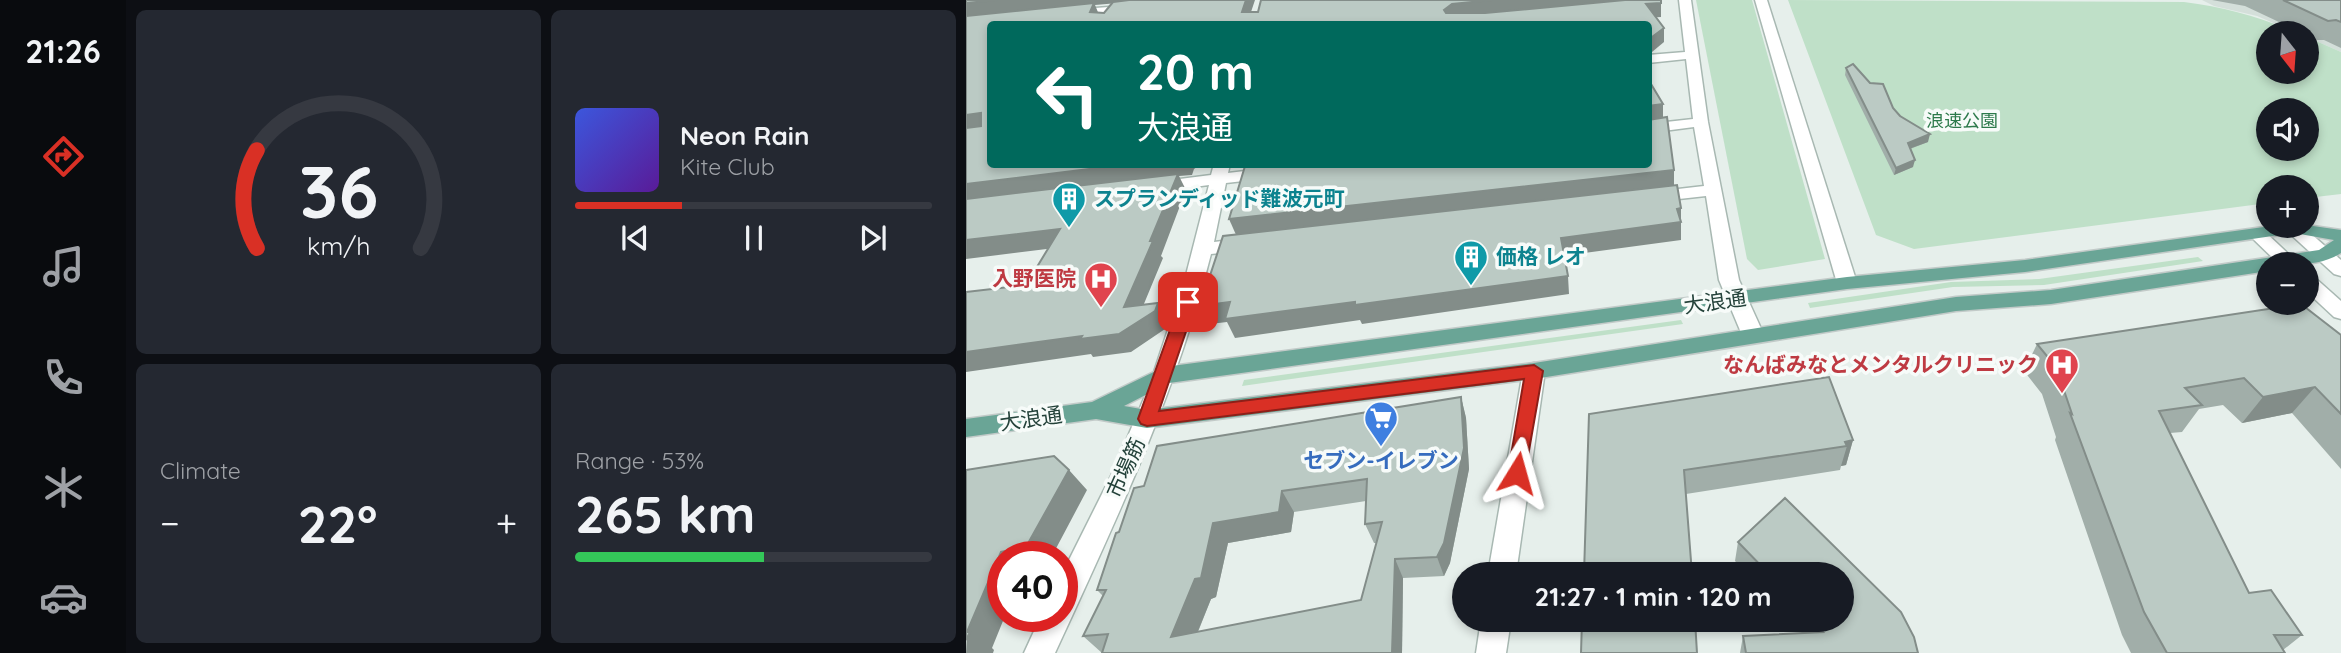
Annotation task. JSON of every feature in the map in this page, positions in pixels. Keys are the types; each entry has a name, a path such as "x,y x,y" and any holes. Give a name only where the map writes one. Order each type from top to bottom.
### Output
{"main road":[{"name":"大浪通","path":"2319,232 2341,236"},
{"name":"大浪通","path":"1096,410 1164,375 1847,284 1943,272 2025,266 2256,234"},
{"name":"大浪通","path":"966,428 1096,410 1147,419 1534,371 1956,304 2051,297 2256,267"}],"street":[{"path":"1761,0 1847,284"},
{"path":"1680,2 1729,279 1753,335"},
{"path":"1053,16 1153,6"},
{"path":"1652,59 1690,55"},
{"path":"1652,128 1701,122"},
{"path":"1140,189 1221,172 1293,170"},
{"name":"市場筋","path":"1078,571 1133,456 1164,375 1205,249 1221,172"},
{"path":"1630,200 1713,190"},
{"path":"2260,238 2271,252"},
{"path":"2312,238 2333,250 2341,270"},
{"path":"1205,249 1259,243"},
{"path":"2319,292 2341,313"},
{"path":"1504,562 1534,371"},
{"path":"1040,653 1050,632"},
{"path":"1491,653 1494,632"}],"shaded area":[{"path":"2202,0 2341,0 2341,52 2319,42 2319,21 2269,21 2214,6"}],"green space":[{"path":"1696,0 1752,0 1825,259 1758,270 1747,259"},
{"name":"浪速公園","path":"1788,0 2184,2 2214,7 2267,21 2256,21 2256,84 2319,84 2319,42 2341,52 2341,194 2319,197 2319,175 2256,175 2256,205 1914,249 1876,235"},
{"path":"2198,257 2203,261 2044,285 1953,287 1810,308 1808,303 1951,282 2039,279"},
{"path":"1681,320 1683,324 1242,386 1244,380"}],"building":[{"path":"966,0 997,0 966,3"},
{"path":"1246,0 1242,12 1258,12 1261,0 1492,0 1452,4 1444,10 1446,13 1485,13 1625,0 1661,0 1661,3 1646,4 1664,28 1652,37 1652,21 987,21 987,168 1097,168 966,184 966,128 981,126 981,113 966,115 966,16 1094,3 1090,12 1104,13 1113,2"},
{"path":"2283,0 2341,0 2341,22 2328,21"},
{"path":"1853,64 1870,83 1883,84 1893,108 1900,116 1930,134 1908,143 1915,160 1896,168 1846,68"},
{"path":"1652,86 1663,104 1652,105"},
{"path":"1667,117 1674,170 1229,219 1244,168 1652,168 1652,119"},
{"path":"1178,174 1124,307 1158,303 1155,311 1119,334 1080,339 1082,336 966,352 966,292 1026,285 1060,229 966,240 966,199"},
{"path":"1677,185 1681,208 1677,209 1681,222 1561,238 1568,276 1355,305 1355,302 1225,319 1230,302 1200,306 1223,236"},
{"path":"2256,311 2256,315 2315,315 2341,335 2341,414 2315,387 2263,397 2244,378 2185,388 2202,405 2159,411 2249,593 2271,590 2302,635 2274,635 2285,653 2167,653 2144,612 2070,413 2072,414 2056,367 2037,344"},
{"path":"1829,377 1853,440 1845,442 1847,446 1684,470 1691,562 1584,562 1589,414"},
{"path":"1461,397 1464,448 1444,543 1437,557 1395,559 1392,653 1102,653 1108,634 1083,636 1106,590 1097,590 1116,533 1119,532 1134,488 1144,486 1157,446","holes":["1367,479 1365,524 1382,522 1361,600 1171,637 1195,579 1201,578 1213,523 1279,512 1282,491"]},
{"path":"1054,456 1069,470 1029,541 987,541 987,585 966,640 966,470"},
{"path":"1785,498 1850,562 1757,562 1738,542"},
{"path":"1854,566 1901,612 1914,637 1918,653 1746,653 1743,636 1854,632"},
{"path":"1582,632 1696,632 1697,653 1581,653"}],"place":[{"name":"スプランディッド難波元町","path":"1069,229"},
{"name":"価格 レオ","path":"1471,287"},
{"name":"入野医院","path":"1101,309"},
{"name":"なんばみなとメンタルクリニック","path":"2062,395"},
{"name":"セブン-イレブン","path":"1381,448"}],"route":[{"path":"1188,302 1147,419 1534,371 1517,473"}]}
